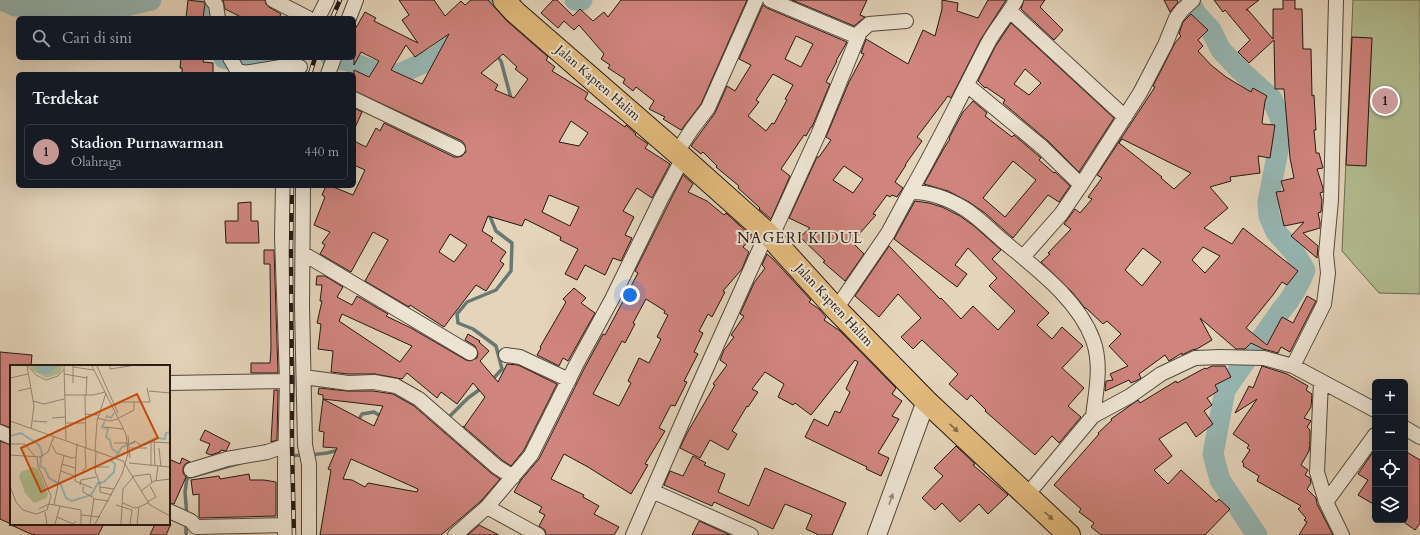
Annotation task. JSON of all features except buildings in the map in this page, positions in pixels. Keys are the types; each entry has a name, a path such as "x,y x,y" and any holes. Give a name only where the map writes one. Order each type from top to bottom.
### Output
{"main road":[{"name":"Jalan Kapten Halim","path":"510,6 769,235 836,309 926,401 1069,535"}],"street":[{"path":"212,0 216,5 218,16"},
{"path":"273,0 304,16"},
{"path":"319,16 327,0"},
{"path":"350,16 356,0"},
{"path":"455,535 486,507 531,455 661,199 692,129 708,108 754,0"},
{"path":"770,0 858,37"},
{"path":"836,309 888,233 967,85 988,42 1013,9 1023,0"},
{"path":"1023,257 1061,214 1081,185 1152,72 1176,18 1182,10 1194,0"},
{"path":"1293,366 1324,304 1328,273 1326,254 1331,200 1336,0"},
{"path":"1013,9 1125,117"},
{"path":"633,535 688,407 818,135 860,32 869,24 906,21"},
{"path":"232,62 238,70 242,72"},
{"path":"250,72 287,66 300,66"},
{"path":"967,85 1042,147 1081,185"},
{"path":"356,100 458,149"},
{"path":"170,511 191,521 196,527 285,530 287,381 282,237 283,188"},
{"path":"304,188 302,306 305,445 309,464 308,535"},
{"path":"910,192 920,192 933,195 953,202 966,209 1023,257 1069,301 1086,325 1094,341 1098,359 1093,416"},
{"path":"304,254 470,354"},
{"path":"506,355 520,357 569,380"},
{"path":"1026,495 1093,416 1130,396 1161,374 1195,358 1220,356 1264,358 1293,366 1372,408"},
{"path":"304,376 348,383 374,382 396,386 419,398 497,467 513,477"},
{"path":"170,383 287,381"},
{"path":"1321,381 1317,472 1326,502 1342,535"},
{"path":"877,535 926,401"},
{"path":"1408,430 1420,437"},
{"path":"0,432 10,437"},
{"path":"1326,502 1372,439"},
{"path":"191,470 227,459 267,452 285,454"},
{"path":"652,491 751,535"},
{"path":"486,507 538,535"}],"green space":[{"path":"1353,0 1420,0 1420,294 1379,293 1342,251"}],"waterway":[{"path":"2,0 15,6 59,8 126,6 151,0"},
{"path":"206,0 208,16"},
{"path":"342,60 374,71 395,76 434,58 472,31 484,14 509,0"},
{"path":"575,0 582,0"},
{"path":"1189,0 1196,14 1211,30 1221,50 1240,70 1272,99 1283,125 1268,202 1269,216 1276,232 1294,252 1305,270 1291,297 1225,390 1213,454 1220,480 1257,535"},
{"path":"496,55 501,61 512,102"},
{"path":"232,60 248,64 259,60"},
{"path":"489,214 496,231 512,243 511,271 496,290 467,302 457,314 458,323 473,329 496,346 502,369 491,381"},
{"path":"447,419 468,398 483,387"},
{"path":"358,421 362,414 374,412 382,417"},
{"path":"310,455 339,450"},
{"path":"288,456 304,455"},
{"path":"187,516 185,492 187,478 240,463"},
{"path":"186,522 186,535"}],"railway":[{"path":"333,16 340,0"},
{"path":"311,72 314,60"},
{"path":"292,188 292,446 294,535"}],"place":[{"name":"Stadion Purnawarman","path":"1385,101"}],"district":[{"name":"NAGERI KIDUL","path":"800,238"}]}
